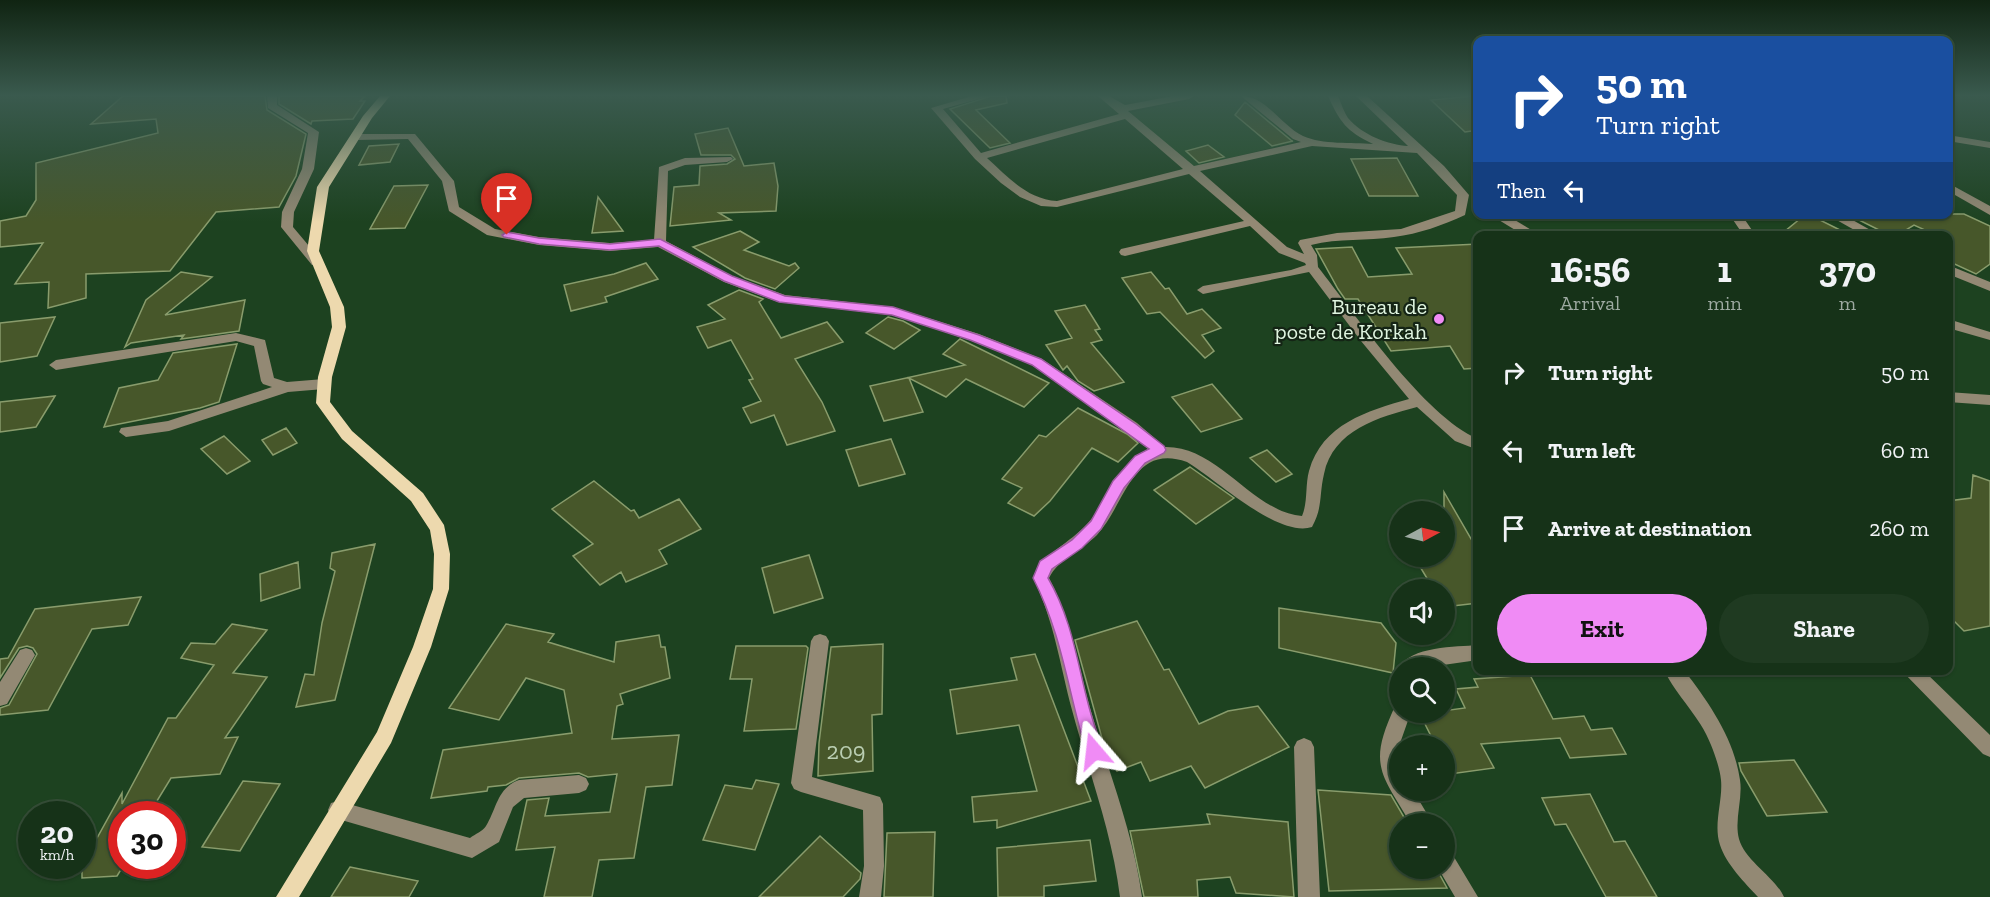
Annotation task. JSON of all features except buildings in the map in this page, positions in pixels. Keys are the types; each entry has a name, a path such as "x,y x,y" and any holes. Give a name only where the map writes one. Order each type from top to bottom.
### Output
{"main road":[{"path":"287,897 384,737 422,647 441,589 442,554 438,530 417,497 347,435 323,403 324,384 339,327 337,307 313,251 323,186 355,138"}],"street":[{"path":"313,138 308,169 288,212 287,227 316,262"},
{"path":"413,138 448,181 453,209 491,232 539,241 610,247 660,243 728,279 783,299 893,311 974,337 1037,362 1132,428 1159,450 1184,453 1284,520 1306,523 1314,510 1316,473 1327,443 1349,426 1385,411 1418,402"},
{"path":"962,138 979,157 1030,201 1044,205 1057,204 1191,170 1312,143 1420,150"},
{"path":"979,157 1046,138"},
{"path":"1153,138 1283,250 1312,264"},
{"path":"1299,138 1312,143"},
{"path":"1369,138 1393,149"},
{"path":"1405,138 1452,180 1463,195 1461,213 1441,222 1396,233 1321,237 1304,243 1312,264 1418,402 1450,431 1473,442"},
{"path":"1953,139 1990,145"},
{"path":"660,243 663,169 677,163 726,159"},
{"path":"1436,165 1473,196"},
{"path":"1953,189 1990,211"},
{"path":"1504,219 1526,231"},
{"path":"1842,219 1865,231"},
{"path":"1125,252 1253,222"},
{"path":"1203,290 1294,273 1312,264"},
{"path":"1953,271 1990,287"},
{"path":"1953,325 1990,336"},
{"path":"56,365 242,338 260,343 268,381 287,387"},
{"path":"126,432 169,426 287,387 324,384"},
{"path":"1953,397 1990,400"},
{"path":"1131,897 1122,840 1081,707 1066,636 1053,600 1041,578 1046,565 1077,544 1096,525 1118,485 1140,460 1159,450"},
{"path":"820,641 801,783 873,804 874,866 870,897"},
{"path":"1440,657 1473,653"},
{"path":"0,698 26,655"},
{"path":"1677,675 1705,712 1721,745 1731,781 1728,813 1729,843 1752,876 1773,897"},
{"path":"1915,675 1990,748"},
{"path":"1389,744 1386,752 1389,771"},
{"path":"1304,747 1310,897"},
{"path":"338,810 472,848 492,835 506,801 519,789 579,784"},
{"path":"1455,877 1467,897"}],"shaded area":[{"path":"1158,138 1291,138 1296,142 1192,167"}],"place":[{"name":"Bureau de poste de Korkah","path":"1439,319"}],"route":[{"path":"507,235 539,241 610,247 660,243 728,279 783,299 893,311 974,337 1037,362 1132,428 1159,450 1140,460 1118,485 1096,525 1077,544 1046,565 1041,578 1053,600 1066,636 1081,707 1094,751"}]}
